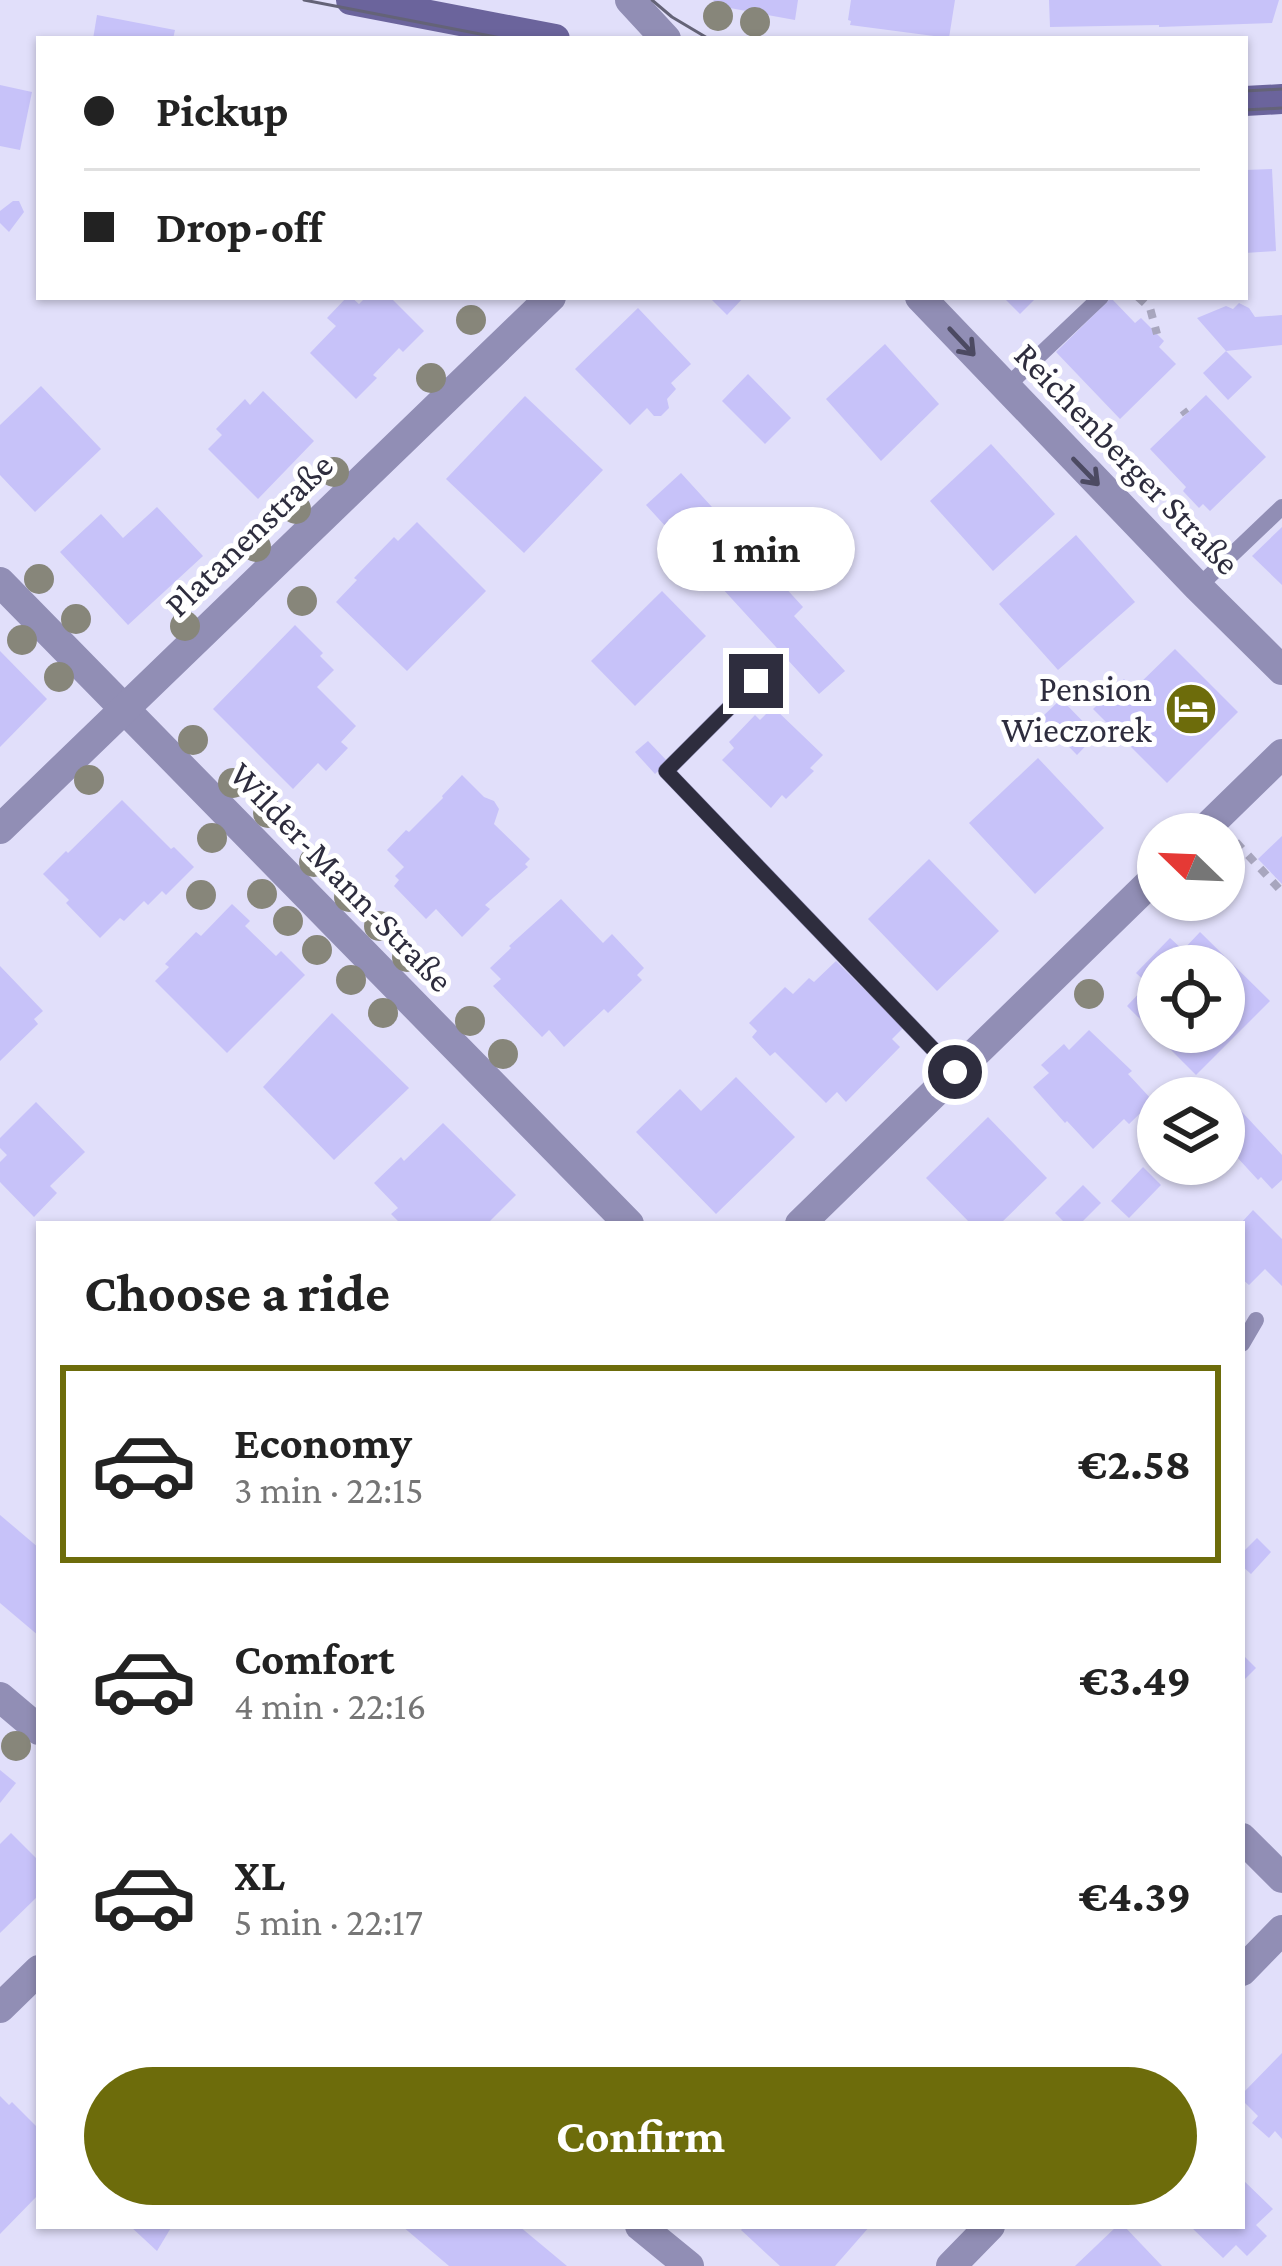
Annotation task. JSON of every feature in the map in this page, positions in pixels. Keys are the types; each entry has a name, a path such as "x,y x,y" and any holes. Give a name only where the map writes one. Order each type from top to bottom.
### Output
{"main road":[{"path":"351,0 539,36"},
{"path":"1248,101 1282,99"}],"street":[{"path":"630,0 663,36"},
{"name":"Platanenstraße","path":"0,829 547,300"},
{"name":"Reichenberger Straße","path":"923,300 1282,670"},
{"name":"Wilder-Mann-Straße","path":"0,582 626,1221"},
{"path":"1222,813 1282,754"},
{"path":"803,1221 1137,894"},
{"path":"0,1697 36,1727"},
{"path":"1245,1841 1282,1878"},
{"path":"1245,1968 1282,1930"},
{"path":"0,2008 36,1973"},
{"path":"644,2229 689,2266"},
{"path":"951,2266 987,2229"}],"lane":[{"path":"1005,388 1098,300"},
{"path":"1198,587 1282,507"},
{"path":"756,681 666,771 955,1072"},
{"path":"1245,1339 1256,1320"}],"path":[{"path":"1141,300 1150,308 1157,334"},
{"path":"1245,852 1282,892"}],"building":[{"path":"713,0 798,0 795,20 719,6"},
{"path":"851,0 955,0 949,36 850,25"},
{"path":"1049,0 1279,0 1272,23 1050,27"},
{"path":"97,15 175,30 174,36 94,36"},
{"path":"0,85 32,92 20,150 0,146"},
{"path":"1272,169 1276,251 1248,253 1248,170"},
{"path":"19,201 24,212 9,232 0,223 0,211"},
{"path":"344,300 359,304 393,300 424,331 403,352 399,348 356,399 310,353 336,326 327,318"},
{"path":"712,300 741,300 727,315"},
{"path":"1006,300 1034,300 1020,314"},
{"path":"1113,300 1135,323 1141,318 1164,341 1159,347 1176,364 1120,419 1056,352"},
{"path":"1239,303 1255,317 1282,315 1282,345 1226,351 1197,318 1226,306 1233,309"},
{"path":"638,308 691,364 671,383 676,389 661,416 647,408 630,425 575,369"},
{"path":"885,344 939,404 881,461 826,399"},
{"path":"1226,351 1252,377 1228,400 1203,373"},
{"path":"748,374 791,418 765,444 722,401"},
{"path":"41,386 101,449 35,512 0,475 0,425"},
{"path":"263,391 314,441 258,499 208,449 222,435 216,429 245,399 250,405"},
{"path":"1206,395 1266,457 1210,511 1203,504 1199,508 1150,449"},
{"path":"525,396 603,470 524,553 446,479"},
{"path":"991,444 1055,514 993,571 930,501"},
{"path":"681,473 803,607 794,616 845,671 819,694 646,505"},
{"path":"157,507 203,556 128,625 60,552 101,514 123,538"},
{"path":"417,522 486,591 407,671 336,602 394,537 398,541"},
{"path":"1282,527 1282,585 1252,556"},
{"path":"1076,535 1135,602 1058,670 999,604"},
{"path":"662,591 706,636 635,706 591,661"},
{"path":"295,625 334,670 317,687 356,726 341,742 348,748 326,771 318,763 293,789 213,709"},
{"path":"1175,649 1238,712 1167,783 1093,709 1124,679 1134,689"},
{"path":"0,651 47,699 0,747"},
{"path":"1061,699 1096,735 1077,755 1041,718"},
{"path":"773,707 823,755 810,768 814,771 771,808 722,760 734,748 729,742 755,715 760,720"},
{"path":"648,741 668,762 655,774 635,752"},
{"path":"1038,758 1104,828 1035,894 969,823"},
{"path":"462,775 494,801 499,809 494,824 530,859 525,864 528,867 485,905 490,909 462,937 436,909 426,919 394,886 399,880 395,876 404,867 387,850"},
{"path":"122,800 194,867 166,895 162,891 148,905 144,901 100,938 43,874"},
{"path":"1282,836 1282,884 1258,859"},
{"path":"929,859 999,931 937,991 868,919"},
{"path":"561,899 603,943 612,934 644,968 637,975 642,980 564,1047 549,1030 542,1037 493,986 501,979 490,968"},
{"path":"232,904 250,921 245,926 276,956 281,951 305,975 227,1053 155,981 196,932 201,936"},
{"path":"1200,932 1213,945 1188,945"},
{"path":"836,961 903,1028 892,1039 900,1047 846,1102 837,1092 826,1103 775,1052 770,1056 752,1037 757,1031 749,1023 785,987 793,994"},
{"path":"0,966 43,1011 34,1019 38,1024 0,1061"},
{"path":"1245,976 1270,1001 1245,1026"},
{"path":"1137,996 1137,1016 1127,1006"},
{"path":"332,1013 409,1088 334,1160 263,1087"},
{"path":"1089,1030 1132,1071 1128,1074 1137,1084 1137,1116 1129,1124 1124,1119 1093,1149 1033,1087 1049,1073 1041,1065 1064,1044 1069,1050"},
{"path":"1174,1053 1218,1053 1196,1075"},
{"path":"736,1077 795,1137 716,1214 636,1132 680,1089 701,1111"},
{"path":"36,1102 85,1152 50,1186 57,1193 34,1217 0,1182 0,1162 7,1155 0,1148 0,1138"},
{"path":"1245,1115 1282,1155 1282,1180 1272,1189 1261,1177 1258,1180 1245,1166"},
{"path":"988,1117 1047,1178 1003,1221 968,1221 926,1178"},
{"path":"443,1123 516,1195 490,1221 398,1221 391,1214 398,1208 374,1183 401,1157 404,1161"},
{"path":"1137,1173 1137,1185 1161,1185 1129,1218 1111,1201"},
{"path":"1083,1185 1101,1203 1083,1221 1063,1221 1055,1213"},
{"path":"1253,1210 1282,1239 1282,1286 1265,1269 1249,1285 1245,1282 1243,1221"},
{"path":"0,1515 36,1545 36,1633 0,1603"},
{"path":"1257,1538 1271,1552 1251,1574 1245,1569 1245,1550"},
{"path":"1245,1657 1256,1668 1245,1679"},
{"path":"0,1770 16,1783 0,1803"},
{"path":"11,1833 36,1858 36,1898 0,1933 0,1844"},
{"path":"1282,2053 1282,2139 1275,2131 1269,2138 1252,2123 1258,2116 1245,2103 1245,2091"},
{"path":"0,2096 36,2126 36,2197 0,2234"},
{"path":"1245,2182 1273,2209 1256,2225 1267,2236 1247,2256 1236,2245 1223,2258 1193,2229 1245,2229"},
{"path":"133,2229 170,2229 157,2251"},
{"path":"406,2229 523,2229 567,2266 449,2266"},
{"path":"867,2229 835,2266 780,2266 741,2230"},
{"path":"1114,2229 1127,2229 1162,2266 1075,2266"}],"tram line":[{"path":"304,0 490,36"},
{"path":"652,0 704,36"},
{"path":"1248,91 1282,89"},
{"path":"1248,110 1282,108"}],"place":[{"name":"Pension Wieczorek","path":"1191,709"}],"route":[{"path":"756,681 666,771 955,1072"}]}
